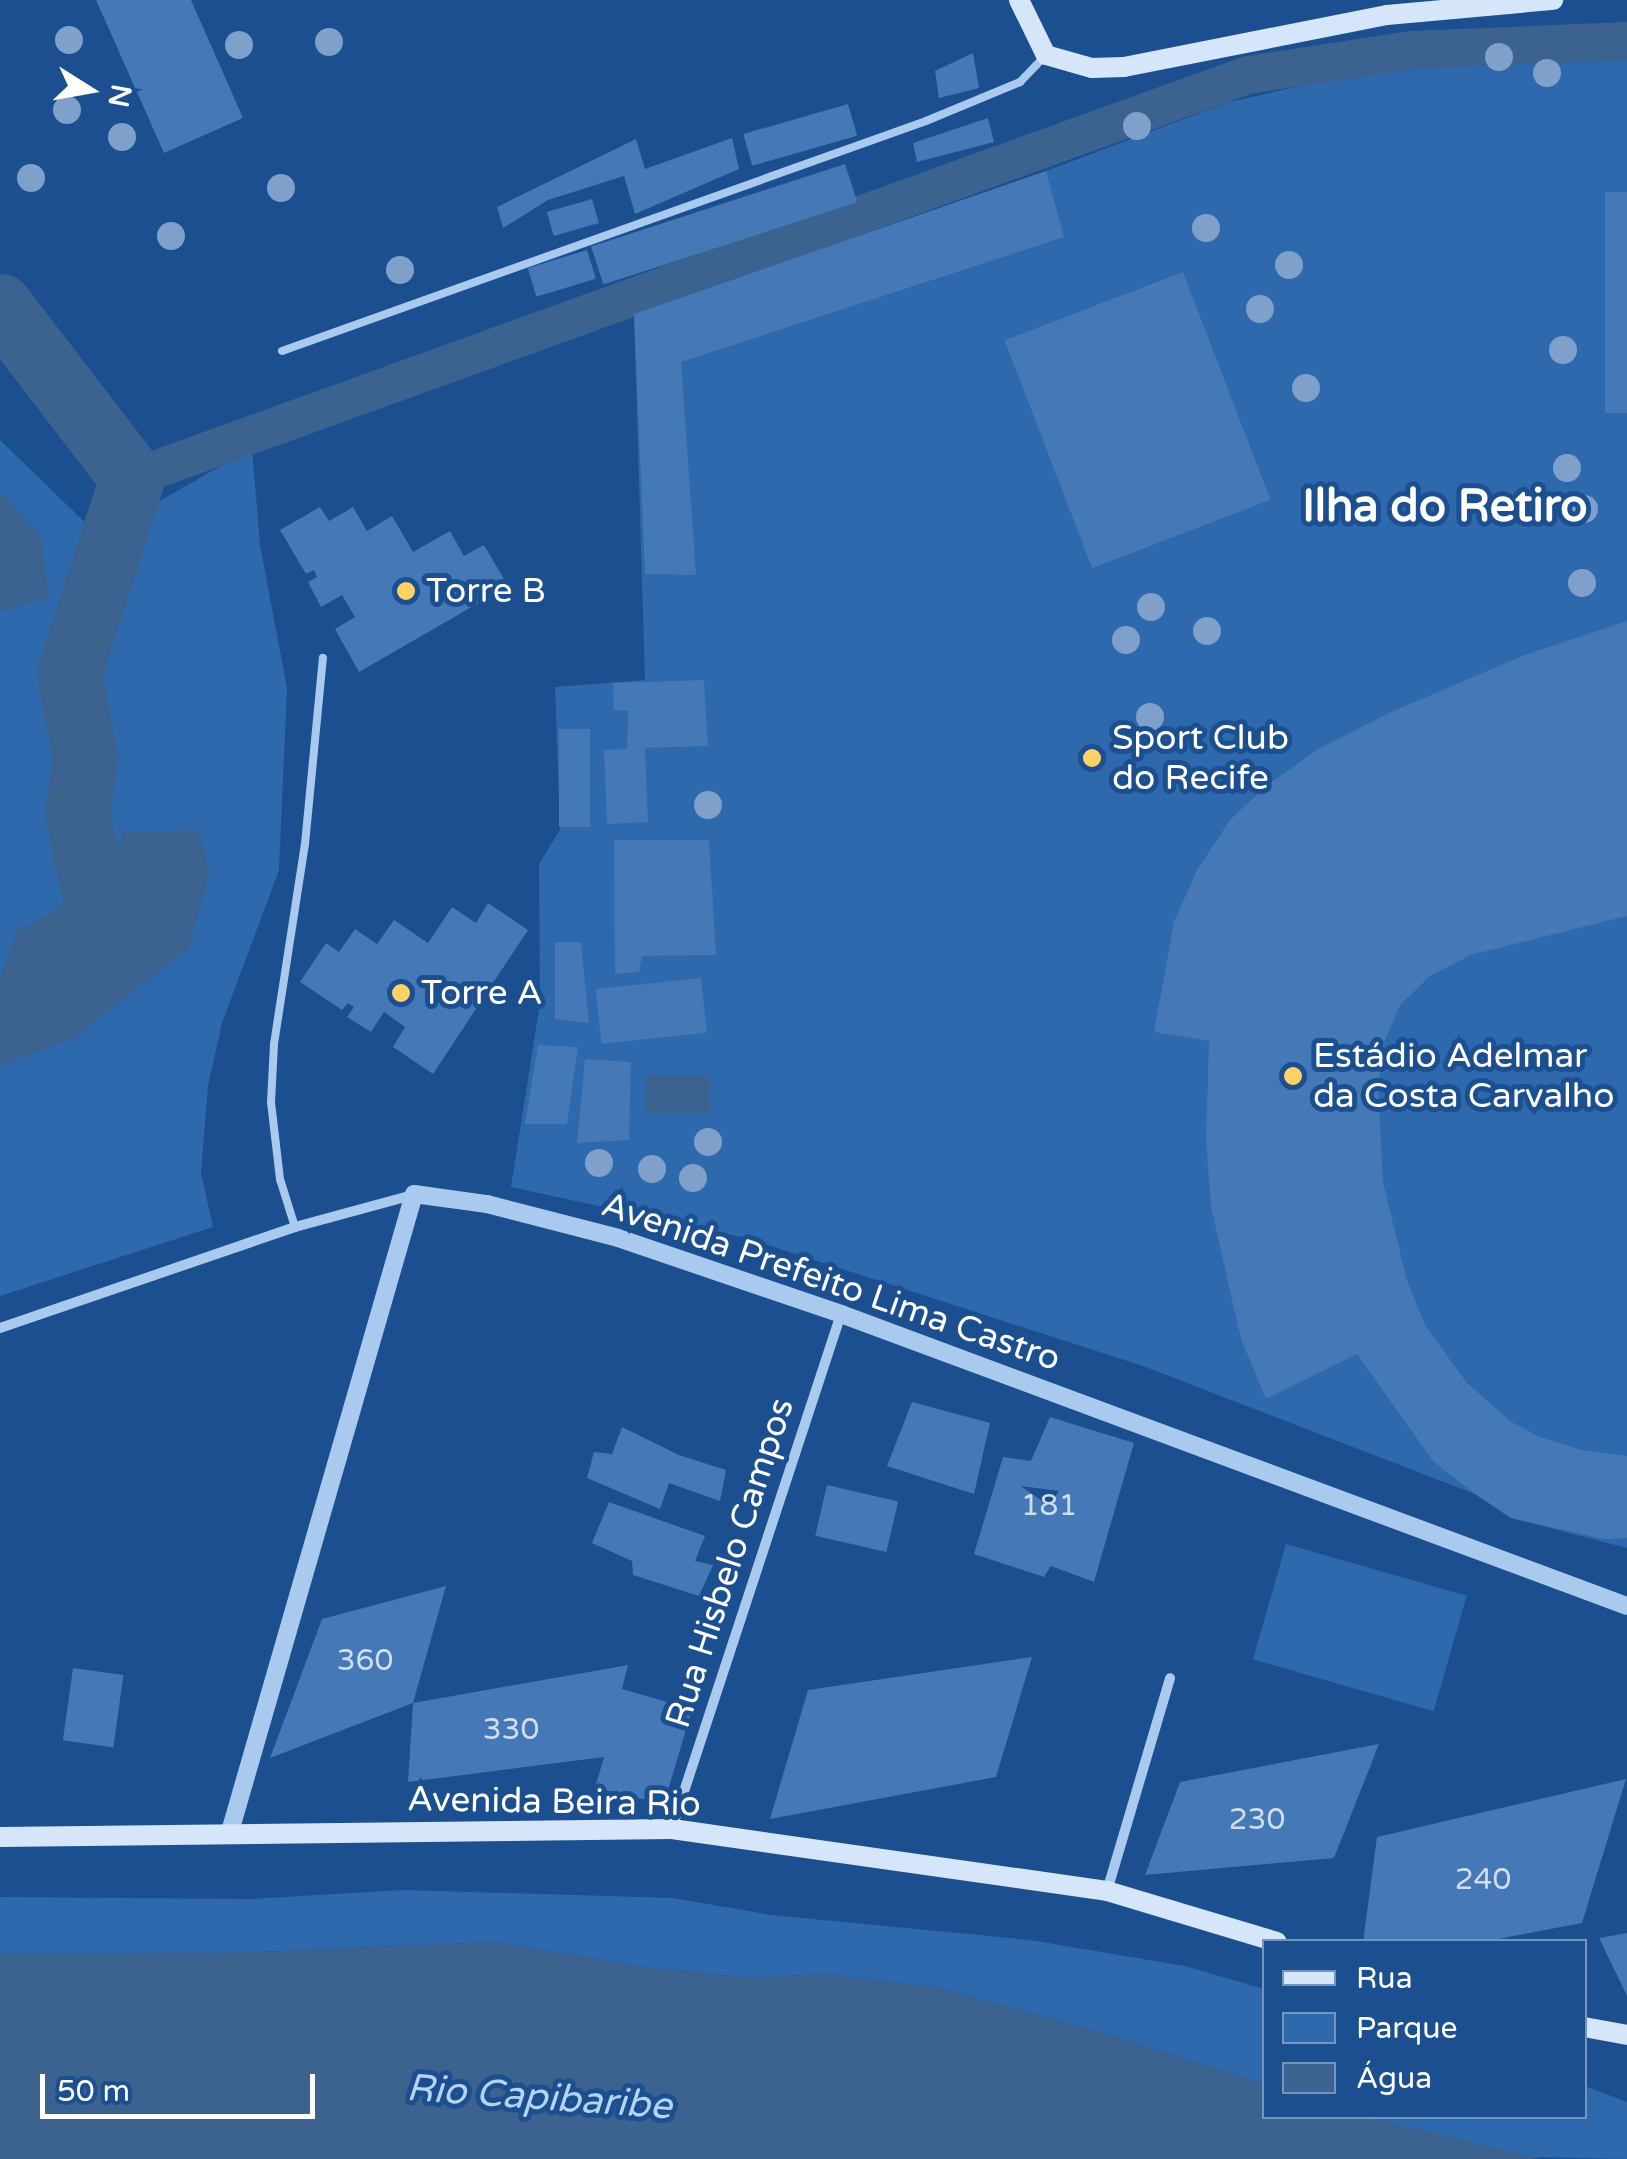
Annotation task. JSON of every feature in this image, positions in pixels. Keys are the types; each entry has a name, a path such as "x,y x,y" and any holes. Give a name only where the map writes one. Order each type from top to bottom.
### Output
{"main road":[{"path":"1019,0 1046,55 1092,68 1124,68 1387,8 1552,0"},
{"name":"Avenida Beira Rio","path":"0,1837 672,1829 1108,1891 1267,1939"},
{"path":"1587,2028 1627,2036"}],"street":[{"name":"Avenida Prefeito Lima Castro","path":"0,1328 295,1227 414,1194 488,1204 618,1238 841,1314 1627,1606"},
{"path":"230,1835 414,1194"},
{"name":"Rua Hisbelo Campos","path":"672,1829 841,1314"},
{"path":"1108,1891 1170,1678"}],"lane":[{"path":"282,351 926,121 1020,82 1046,55"},
{"path":"295,1227 280,1179 271,1102 274,1044 305,844 323,658"}],"green space":[{"name":"Sport Club do Recife","path":"1627,53 1627,1548 1511,1518 1475,1494 1143,1366 746,1238 511,1187 540,1003 539,864 560,830 555,687 645,680 634,314 1046,171 1229,102 1377,69"},
{"path":"0,440 99,536 252,448 260,545 287,688 279,870 222,1023 208,1086 201,1173 213,1227 0,1296"},
{"path":"1286,1544 1467,1596 1434,1711 1253,1659"},
{"path":"403,1890 673,1898 771,1915 1030,1940 1185,1966 1262,1988 1262,2083 1096,2031 937,1988 825,1974 747,1978 643,1967 493,1942 258,1952 0,1954 0,1897 251,1899"},
{"path":"1587,2087 1627,2102 1627,2159 1525,2157 1374,2119 1587,2119"}],"water":[{"path":"0,493 41,536 49,597 0,612"},
{"path":"198,830 210,872 189,948 72,1039 0,1066 0,978 17,931 70,902 116,861 122,832"},
{"path":"645,1075 710,1075 710,1113 645,1113"},
{"name":"Rio Capibaribe","path":"493,1942 643,1967 747,1978 825,1974 937,1988 1096,2031 1262,2083 1262,2119 1374,2119 1540,2159 0,2159 0,1954 258,1952"}],"building":[{"path":"96,0 191,0 243,118 164,153"},
{"path":"973,53 979,88 939,98 935,71"},
{"path":"848,104 857,136 752,166 743,134"},
{"path":"988,118 994,142 917,162 913,143"},
{"path":"732,138 739,169 635,214 624,176 548,200 503,228 497,207 636,139 645,169"},
{"path":"845,164 857,202 603,285 591,247"},
{"path":"1046,171 1064,237 681,362 696,575 645,574 634,314"},
{"path":"1605,192 1627,192 1627,413 1605,413"},
{"path":"592,199 599,223 554,236 547,212"},
{"path":"587,250 596,279 536,297 528,268"},
{"path":"1183,272 1270,500 1092,568 1005,340"},
{"name":"Torre B","path":"320,507 329,521 353,507 367,531 392,516 413,552 450,531 464,556 484,545 508,586 359,672 335,629 355,617 342,595 321,607 308,582 317,577 314,570 306,574 280,530"},
{"name":"Estádio Adelmar da Costa Carvalho","path":"1627,621 1627,916 1471,955 1430,976 1400,1005 1385,1040 1378,1086 1383,1182 1407,1281 1426,1327 1467,1383 1510,1421 1539,1437 1582,1450 1627,1456 1627,1538 1604,1539 1511,1518 1475,1494 1433,1461 1357,1354 1266,1399 1241,1339 1211,1207 1206,1139 1209,1041 1154,1032 1174,922 1197,870 1230,820 1267,785 1320,748 1391,712 1522,656"},
{"path":"704,680 708,746 645,748 648,822 607,824 604,750 627,749 628,711 614,710 613,683"},
{"path":"559,729 590,729 590,827 559,827"},
{"path":"614,840 709,840 716,955 642,956 639,972 615,974"},
{"name":"Torre A","path":"488,903 528,930 433,1074 393,1047 405,1027 384,1012 371,1032 347,1017 354,1007 348,1003 342,1010 300,982 326,943 339,952 355,929 377,944 394,920 428,943 452,907 476,923"},
{"path":"555,942 581,942 589,1023 555,1019"},
{"path":"701,978 707,1033 601,1044 596,989"},
{"path":"538,1045 578,1047 567,1124 525,1124"},
{"path":"585,1059 631,1062 629,1140 577,1143"},
{"path":"912,1402 990,1423 974,1494 887,1466"},
{"path":"1050,1417 1134,1443 1094,1582 1051,1566 1044,1577 974,1554 1003,1457 1031,1461","holes":["1021,1486 1059,1491 1049,1506"]},
{"path":"622,1427 679,1455 726,1470 720,1501 669,1483 660,1509 587,1478 594,1452 612,1454"},
{"path":"827,1485 898,1501 886,1552 815,1536"},
{"path":"609,1502 705,1536 695,1561 713,1565 699,1596 633,1575 632,1561 592,1543"},
{"path":"446,1586 413,1703 270,1758 322,1619"},
{"path":"1032,1657 996,1777 770,1819 808,1690"},
{"path":"628,1665 622,1689 692,1709 664,1804 595,1788 604,1757 408,1782 413,1703"},
{"path":"73,1668 124,1675 113,1747 63,1740"},
{"path":"1379,1744 1334,1858 1145,1875 1180,1782"},
{"path":"1626,1779 1582,1923 1498,1939 1363,1939 1377,1837"},
{"path":"1627,1933 1627,1996 1599,1938"}],"waterway":[{"path":"132,478 1248,75 1412,50 1627,41"},
{"path":"0,306 132,478 69,673 85,757 77,814 97,905 45,995 0,1023"}],"place":[{"name":"Torre B","path":"406,591"},
{"name":"Sport Club do Recife","path":"1092,758"},
{"name":"Torre A","path":"401,993"},
{"name":"Estádio Adelmar da Costa Carvalho","path":"1293,1076"}],"district":[{"name":"Ilha do Retiro","path":"1445,508"}]}
